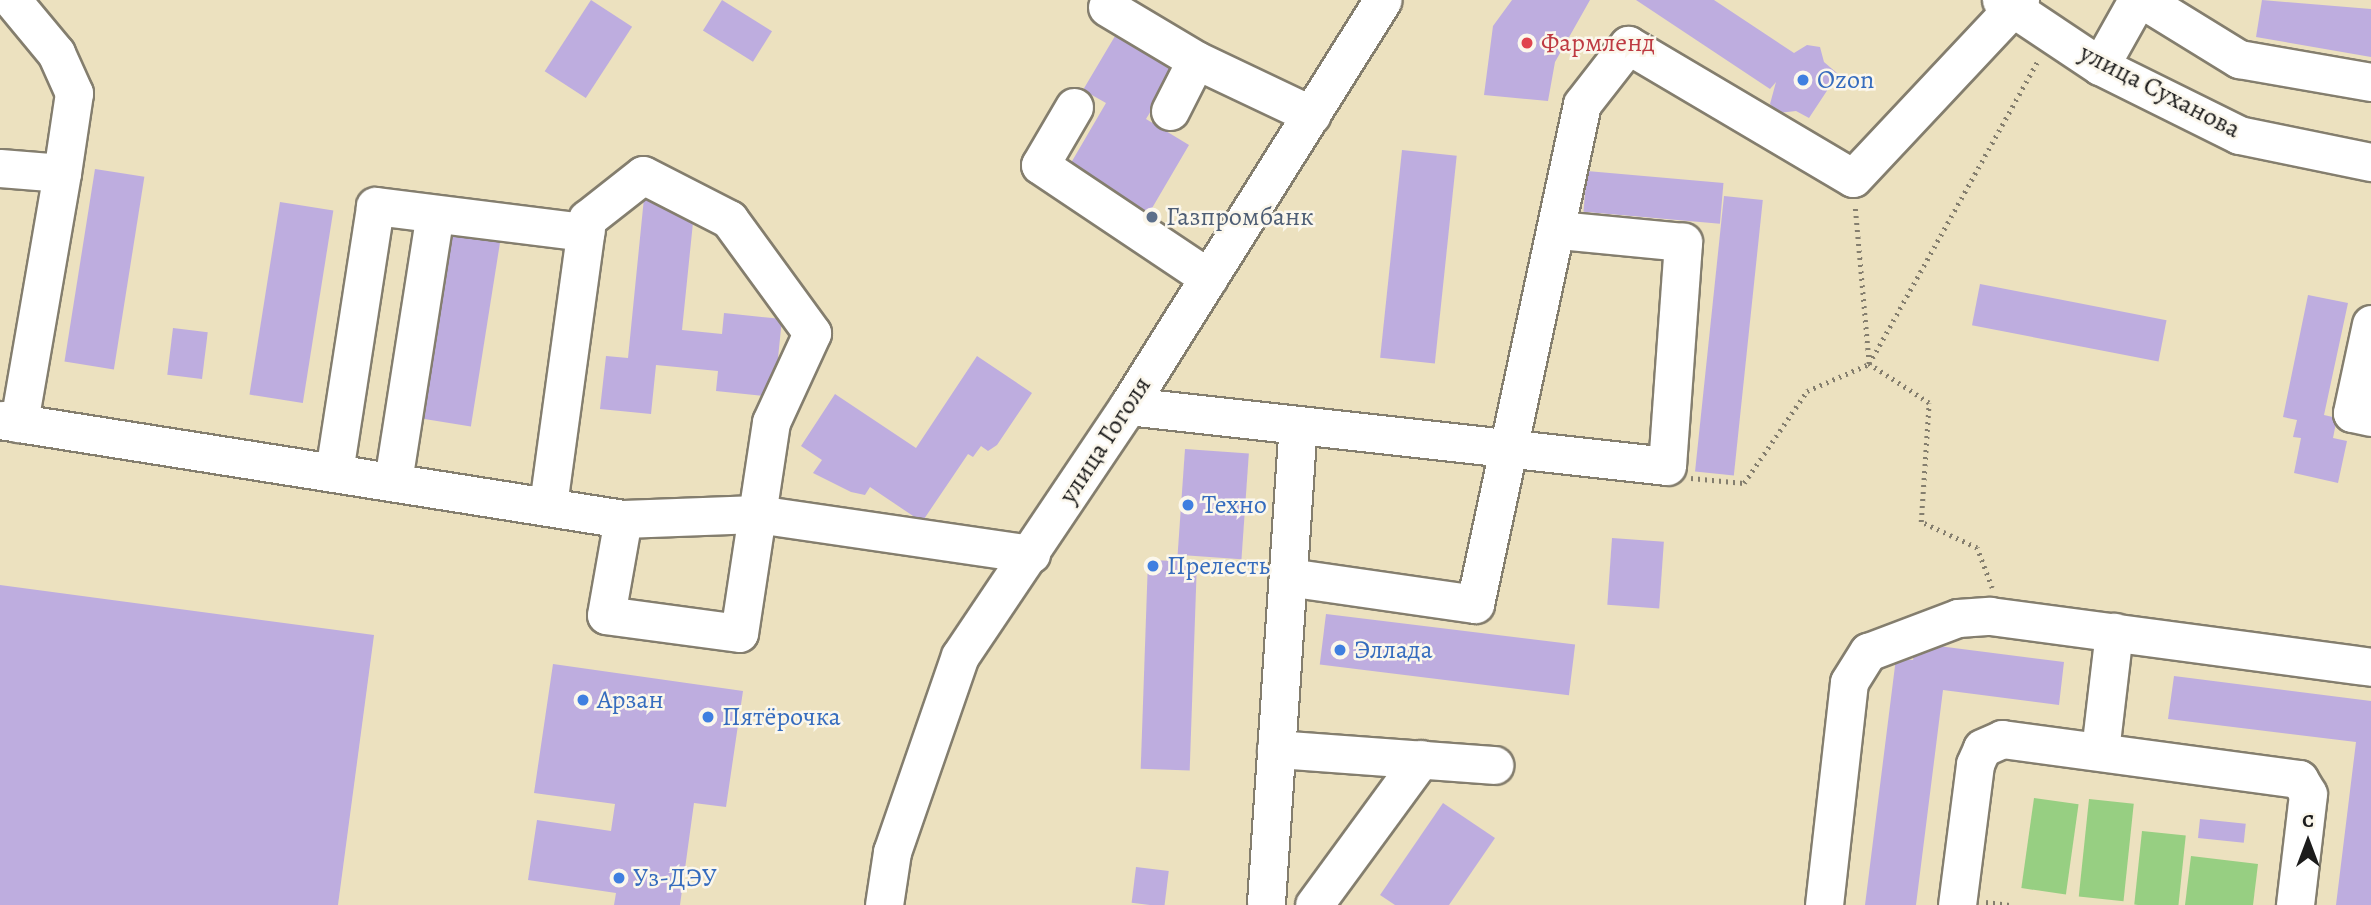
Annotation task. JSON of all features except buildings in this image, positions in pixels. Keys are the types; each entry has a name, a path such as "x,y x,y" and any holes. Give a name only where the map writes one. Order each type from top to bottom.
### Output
{"street":[{"path":"12,0 56,53 74,93 62,173 10,422 548,505 623,519 757,514 1031,554"},
{"name":"улица Гоголя","path":"884,905 892,852 960,656 1128,406 1383,0"},
{"path":"1288,577 1475,604 1558,230 1582,104 1628,45 1853,178 2012,3"},
{"name":"улица Суханова","path":"2012,3 2100,66 2239,135 2371,162"},
{"path":"2100,66 2156,4 2239,59 2371,82"},
{"path":"1107,7 1196,60 1312,115"},
{"path":"1170,111 1196,60"},
{"path":"1073,107 1040,165 1209,278"},
{"path":"0,168 62,173"},
{"path":"548,505 587,219 643,175 729,219 812,333 771,422 739,633 606,615 623,519"},
{"path":"334,472 375,206 585,232"},
{"path":"393,481 435,214"},
{"path":"1128,406 1667,466 1683,242 1558,230"},
{"path":"2371,324 2352,413 2371,416"},
{"path":"1266,904 1298,425"},
{"path":"1824,905 1854,666 1868,652 1958,618 2004,618 2371,667"},
{"path":"2100,751 2114,632"},
{"path":"1957,905 1975,764 1982,748 2002,738 2299,779 2308,794 2295,905"},
{"path":"1276,749 1493,765"},
{"path":"1314,905 1421,759"}],"path":[{"path":"1667,466 1692,478 1744,484 1807,391 1869,364 2053,34"},
{"path":"1853,178 1869,364"},
{"path":"1869,364 1930,403 1921,522 1977,548 2004,618"}],"green space":[{"path":"2034,798 2079,804 2066,894 2021,888"},
{"path":"2089,799 2134,804 2124,901 2079,896"},
{"path":"2142,831 2186,836 2178,905 2134,905"},
{"path":"2191,856 2258,864 2253,905 2185,905"}],"place":[{"name":"Фармленд","path":"1527,43"},
{"name":"Ozon","path":"1803,80"},
{"name":"Газпромбанк","path":"1152,217"},
{"name":"Техно","path":"1188,505"},
{"name":"Прелесть","path":"1153,566"},
{"name":"Эллада","path":"1340,650"},
{"name":"Арзан","path":"583,700"},
{"name":"Пятёрочка","path":"708,717"},
{"name":"Уз-ДЭУ","path":"619,878"}]}
